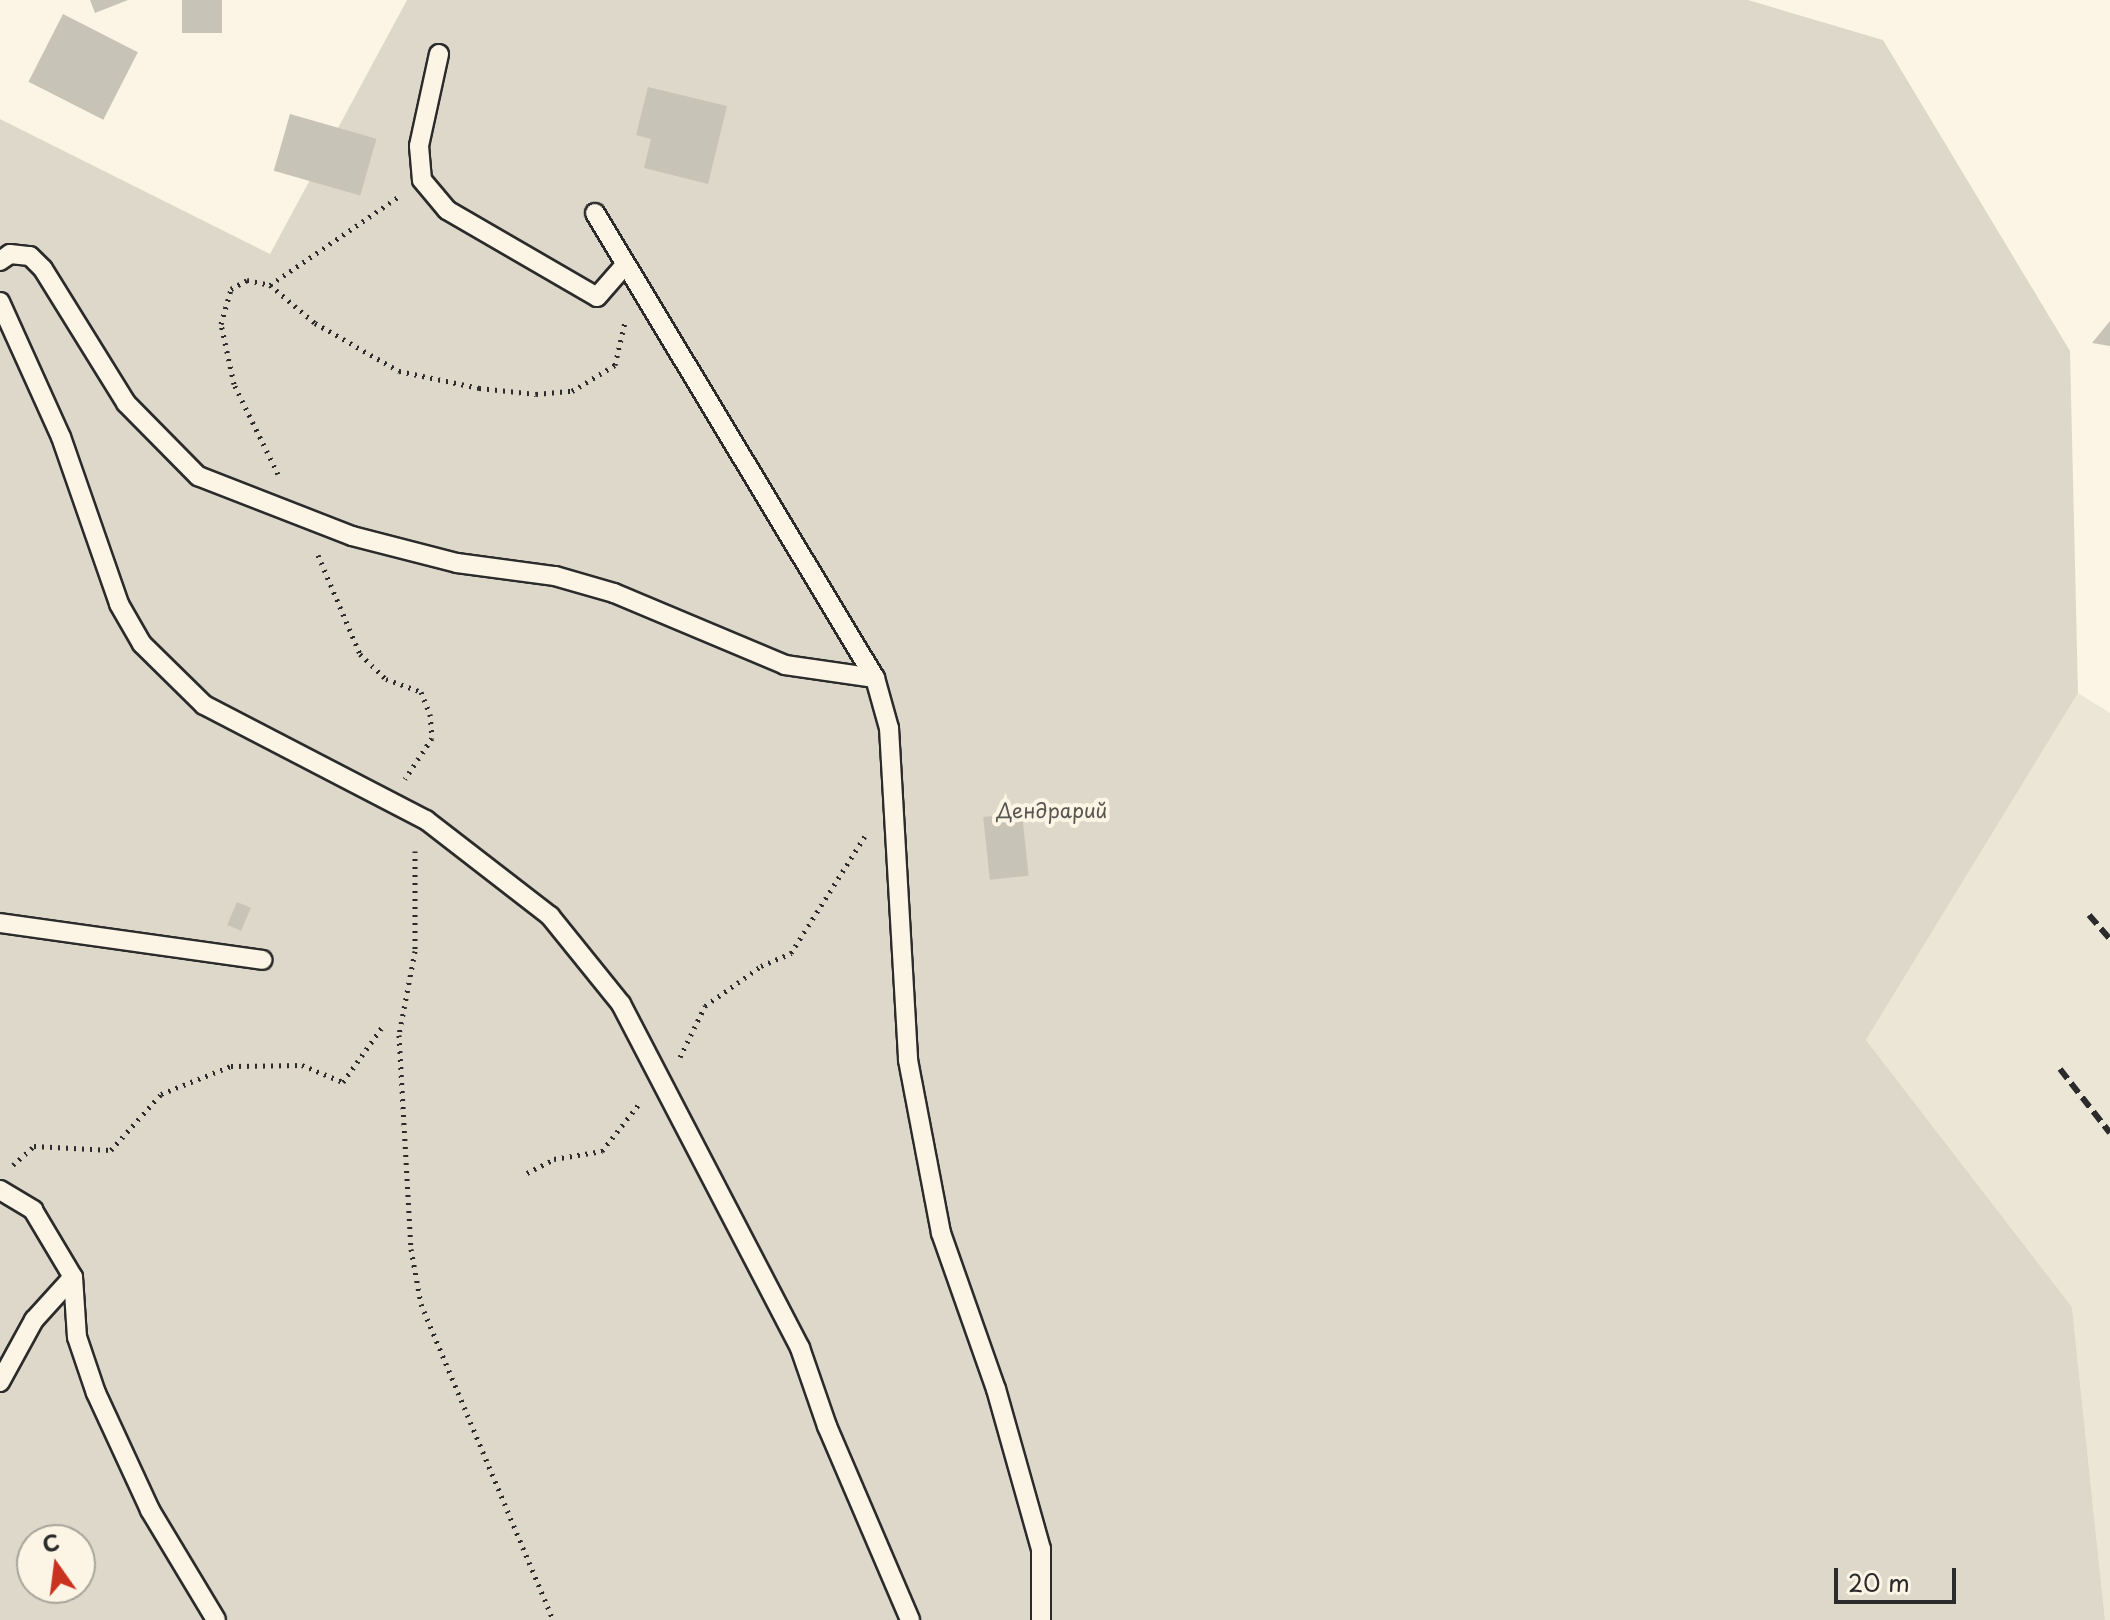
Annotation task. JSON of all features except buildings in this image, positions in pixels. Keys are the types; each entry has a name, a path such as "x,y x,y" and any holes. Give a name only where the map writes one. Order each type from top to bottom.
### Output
{"lane":[{"path":"439,54 419,146 422,180 447,210 597,297 629,274"},
{"path":"595,213 629,274 785,522 875,678 889,728 908,1060 941,1233 996,1389 1041,1549 1041,1620"},
{"path":"0,261 10,254 30,256 43,269 126,403 198,476 298,516 457,563 555,576 614,593 785,665 875,678"},
{"path":"0,302 61,437 119,604 142,644 204,705 426,820 550,916 621,1004 663,1077 800,1348 827,1426 910,1620"},
{"path":"0,923 262,960"},
{"path":"0,1190 33,1210 73,1277 77,1337 96,1393 150,1510 216,1620"},
{"path":"0,1382 34,1320 73,1277"}],"path":[{"path":"270,285 422,180"},
{"path":"553,1620 421,1304 411,1249 399,1035 415,951 418,897 416,854 402,809 406,772 432,738 430,714 421,692 386,679 360,654 234,384 221,324 231,289 247,280 270,285 315,323 399,371 536,394 572,391 615,365 629,274"},
{"path":"527,1173 554,1159 602,1151 689,1046 705,1006 761,966 791,953 870,827"},
{"path":"0,1176 34,1146 111,1150 161,1094 231,1066 302,1065 343,1082 383,1026"}],"shaded area":[{"path":"2078,693 2110,713 2110,1620 2105,1620 2072,1307 1866,1040"}],"green space":[{"name":"Дендрарий","path":"407,0 1748,0 1883,40 2070,351 2078,693 1866,1040 2072,1307 2105,1620 0,1620 0,119 270,254"}],"railway":[{"path":"2089,915 2110,939"},
{"path":"2060,1069 2110,1133"}]}
